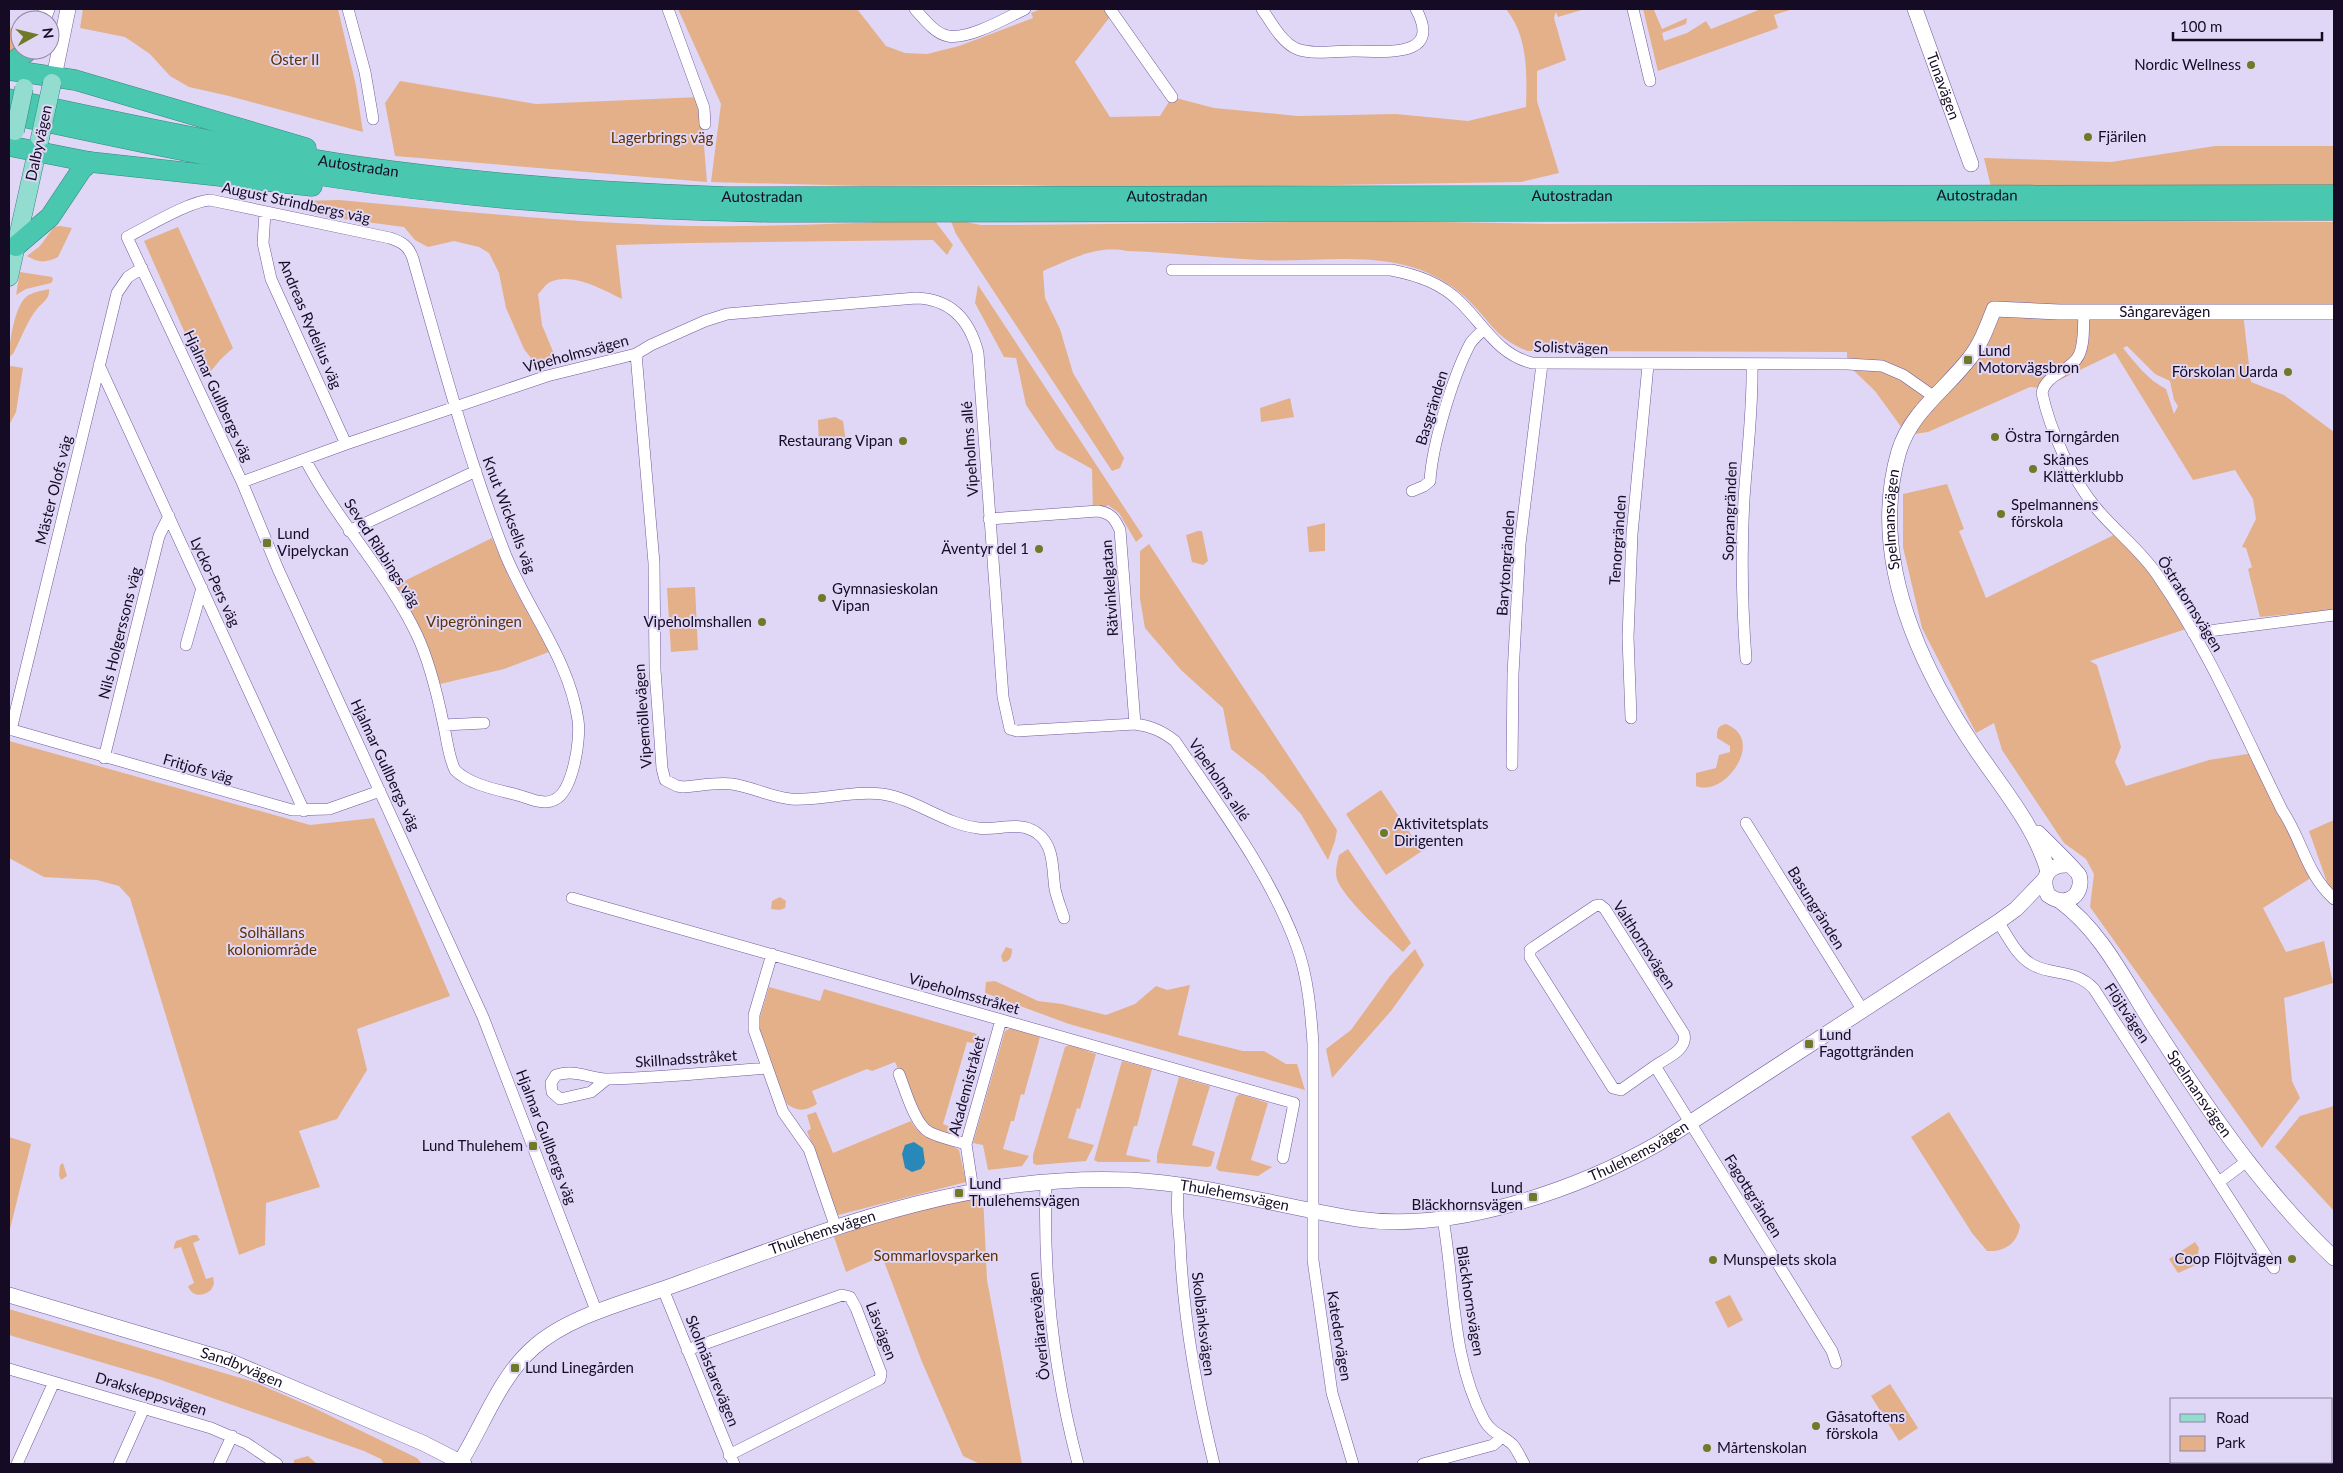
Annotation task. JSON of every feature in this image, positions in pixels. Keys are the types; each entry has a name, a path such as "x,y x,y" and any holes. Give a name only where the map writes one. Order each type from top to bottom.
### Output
{"highway":[{"path":"17,82 75,80 251,130 363,167"},
{"name":"Autostradan","path":"17,82 246,148 363,167 575,190 727,197 2000,203 2334,210"},
{"path":"11,140 39,145 90,162 350,190 489,197"},
{"name":"Autostradan","path":"11,140 243,162 332,177 489,197 628,208 769,212 1961,203"},
{"path":"16,246 50,217 82,169 90,162"},
{"name":"Autostradan","path":"2000,203 2334,195"}],"main road":[{"name":"Dalbyvägen","path":"9,277 53,80"},
{"name":"Dalbyvägen","path":"11,140 17,82"}],"street":[{"name":"Dalbyvägen","path":"53,80 68,9"},
{"path":"348,9 365,72 374,118"},
{"path":"668,9 704,108 705,124"},
{"path":"915,9 933,28 947,36 962,36 1025,9"},
{"path":"1110,9 1172,98"},
{"path":"1262,9 1287,42 1296,48 1307,51 1405,50 1420,42 1425,29 1424,23 1416,9"},
{"path":"1633,9 1650,82"},
{"name":"Tunavägen","path":"1915,9 1971,164"},
{"name":"Dalbyvägen","path":"17,82 29,60"},
{"name":"August Strindbergs väg","path":"127,237 204,200 216,201 401,242 411,252 417,272"},
{"name":"Andreas Rydelius väg","path":"265,213 262,243 271,279 346,444"},
{"name":"Hjalmar Gullbergs väg","path":"127,237 242,482 278,569 483,1017 598,1313"},
{"name":"Mäster Olofs väg","path":"10,730 117,293 128,277 142,268"},
{"name":"Solistvägen","path":"1172,270 1391,270 1421,277 1450,293 1466,308 1495,343 1512,356 1524,361 1542,364 1847,364 1882,366 1904,375 1933,396"},
{"name":"Knut Wicksells väg","path":"417,272 455,407 504,553 550,639 574,703 578,721 579,740 565,791"},
{"name":"Vipeholmsvägen","path":"242,482 305,458 547,376 636,354 651,345 705,321 727,314 916,298 937,301 957,311 970,330 979,361"},
{"name":"Sångarevägen","path":"1994,309 2084,312 2334,312"},
{"name":"Spelmansvägen","path":"1994,309 1987,329 1973,354 1933,396 1912,424 1900,450 1893,480 1890,526 1897,578 1910,626 1934,680 1970,740 2023,818 2042,851 2046,876 2045,888 2048,895 2080,916 2121,972 2158,1033 2247,1161 2282,1204 2334,1258"},
{"name":"Östratornsvägen","path":"2084,312 2083,338 2079,355 2075,362 2047,382 2042,393 2069,466 2097,510 2138,550 2157,574 2193,633 2282,810 2295,830 2306,862 2325,891 2334,899"},
{"name":"Basgränden","path":"1412,491 1430,481 1430,468 1453,386 1471,342 1483,330"},
{"name":"Vipemöllevägen","path":"636,354 654,563 655,670 662,768 665,780 683,787 730,784 773,797 793,799 881,794 905,800 964,826 980,829 1018,826 1030,829 1038,833 1047,843 1052,862 1055,889 1064,918"},
{"name":"Vipeholms allé","path":"979,361 989,519 1003,697 1007,723 1010,729 1017,731 1135,724 1159,730 1175,741 1244,846 1276,902 1298,948 1310,1009 1313,1044 1312,1210"},
{"name":"Barytongränden","path":"1512,765 1513,674 1520,544 1542,364"},
{"name":"Tenorgränden","path":"1631,718 1628,637 1632,534 1648,364"},
{"name":"Lycko-Pers väg","path":"99,365 304,811"},
{"name":"Soprangränden","path":"1746,660 1743,628 1743,538 1753,391 1752,365"},
{"name":"Seved Ribbings väg","path":"305,458 316,480 416,632 427,660 453,766 464,778 540,802 556,800 565,791"},
{"path":"349,531 476,471"},
{"name":"Rätvinkelgatan","path":"989,519 1098,511 1106,512 1116,520 1120,530 1135,724"},
{"name":"Nils Holgerssons väg","path":"104,758 159,536 169,516"},
{"path":"186,645 202,588"},
{"path":"2193,633 2334,615"},
{"path":"444,725 484,723"},
{"name":"Fritjofs väg","path":"10,730 266,804 304,811 338,807 380,791"},
{"name":"Spelmansvägen","path":"2023,818 2079,874 2081,884 2076,895 2080,916"},
{"name":"Basungränden","path":"1746,823 1862,1009"},
{"path":"2046,876 2053,866 2068,865"},
{"name":"Thulehemsvägen","path":"461,1464 496,1398 524,1356 553,1333 598,1313 663,1289 910,1204 973,1190 1046,1182 1129,1180 1179,1185 1360,1219 1397,1222 1443,1219 1484,1211 1561,1188 1604,1172 1659,1143 1998,922 2016,909 2046,876"},
{"path":"2057,900 2072,898 2076,895"},
{"name":"Vipeholmsstråket","path":"572,898 1294,1103 1283,1158"},
{"name":"Thulehemsvägen","path":"2016,909 2036,902 2057,900"},
{"name":"Valthornsvägen","path":"1600,905 1605,909 1684,1034 1685,1041 1683,1047 1655,1066 1621,1090 1613,1088 1530,957 1530,950 1595,906 1600,905"},
{"name":"Flöjtvägen","path":"1998,922 2028,962 2046,970 2086,980 2094,989 2274,1268"},
{"path":"772,954 753,1022 783,1112 809,1149 836,1228"},
{"name":"Akademistråket","path":"973,1190 966,1144 1001,1020"},
{"path":"1655,1066 1688,1123"},
{"name":"Skillnadsstråket","path":"606,1079 767,1068"},
{"path":"898,1074 918,1121 924,1129 936,1135 966,1144"},
{"name":"Fagottgränden","path":"1688,1123 1832,1351 1836,1363"},
{"path":"2219,1182 2247,1161"},
{"name":"Överlärarevägen","path":"1046,1182 1048,1275 1054,1339 1064,1408 1078,1464"},
{"name":"Skolbänksvägen","path":"1179,1185 1177,1191 1180,1258 1186,1326 1200,1406 1214,1464"},
{"name":"Katedervägen","path":"1312,1210 1313,1260 1324,1348 1332,1393 1353,1464"},
{"name":"Bläckhornsvägen","path":"1443,1219 1454,1316 1466,1369 1484,1420 1501,1438 1511,1443 1524,1464"},
{"name":"Skolmästarevägen","path":"663,1289 731,1460"},
{"name":"Sandbyvägen","path":"9,1295 227,1360 414,1439 461,1464"},
{"name":"Läsvägen","path":"688,1350 842,1295 850,1297 856,1308 881,1374 880,1379 731,1460"},
{"name":"Drakskeppsvägen","path":"9,1369 232,1436 260,1451 277,1464"},
{"path":"18,1464 54,1382"},
{"path":"119,1464 144,1408"},
{"path":"219,1464 232,1436"},
{"path":"1423,1464 1493,1445 1501,1438"}],"green space":[{"name":"Öster II","path":"83,9 338,9 356,86 363,132 189,87 170,76 150,54 125,37 80,28"},
{"path":"678,9 857,9 886,46 905,53 927,54 959,46 1033,18 1031,13 1041,9 1116,9 1075,62 1110,117 1160,116 1172,97 1214,108 1298,116 1396,114 1468,121 1526,107 1525,55 1519,31 1506,9 1585,9 1558,17 1556,12 1554,18 1566,60 1537,71 1537,101 1559,173 1521,182 1135,188 1015,185 863,186 711,182 721,104"},
{"path":"1643,9 1656,9 1654,10 1662,29 1687,18 1686,24 1662,33 1664,41 1687,33 1706,21 1711,29 1761,9 1793,9 1774,15 1778,28 1658,71"},
{"path":"10,28 9,59 9,29"},
{"name":"Lagerbrings väg","path":"400,81 536,104 700,97 707,182 395,156 385,103"},
{"path":"2215,146 2334,146 2334,185 1991,187 1984,158 2111,162"},
{"path":"339,200 540,218 660,225 763,226 935,221 953,245 947,255 933,240 616,245 622,299 587,283 568,279 550,282 538,294 542,325 554,354 549,364 534,362 524,349 506,308 499,273 489,253 479,247 454,241 428,247 415,240 404,227 328,217 267,202"},
{"path":"950,219 981,225 1386,221 1548,224 1976,220 2334,222 2334,304 2242,305 2251,382 2284,395 2334,432 2334,610 2260,617 2248,569 2252,567 2246,548 2242,547 2256,519 2253,499 2235,470 2193,480 2115,353 2043,388 2030,387 1928,432 1907,435 1875,391 1847,364 1847,352 1528,351 1503,337 1453,287 1428,273 1408,266 1366,260 1259,260 1105,250 1084,254 1043,271 1045,298 1060,329 1073,373 1124,458 1120,468 1112,471 956,234","holes":["2127,346 2155,374 2170,381 2174,400 2178,406 2174,414 2166,389 2147,376 2123,348"]},
{"path":"54,227 72,228 58,257 42,261 27,256 40,246"},
{"path":"178,227 233,348 205,378 144,241"},
{"path":"20,272 52,277 53,280 51,283 26,289 16,295"},
{"path":"978,285 1143,536 1136,542 1119,513 1108,505 1093,513 1092,469 1056,449 1026,405 1016,358 1004,357 975,303"},
{"path":"49,289 47,298 33,314 13,354 9,357 13,325 22,302 31,294"},
{"path":"11,366 23,368 16,412 9,425 9,368"},
{"path":"1290,398 1294,417 1261,422 1260,408"},
{"path":"835,417 843,421 846,442 819,446 818,420"},
{"path":"1947,484 1964,529 1959,531 1986,598 2120,532 2189,628 2090,661 2097,665 2121,747 2115,762 2126,786 2209,760 2254,753 2314,876 2263,908 2286,952 2324,941 2333,983 2284,998 2292,1081 2300,1098 2262,1148 2090,907 2094,874 2086,859 2064,843 2002,750 1994,723 1976,733 1922,628 1903,547 1903,494"},
{"path":"1325,523 1325,551 1309,552 1307,527"},
{"path":"1202,531 1208,561 1203,565 1192,562 1186,535"},
{"name":"Vipegröningen","path":"492,538 511,582 549,652 504,669 440,684 422,632 394,586"},
{"path":"1149,544 1337,830 1328,860 1301,814 1264,775 1231,749 1223,708 1181,670 1145,628 1140,599 1140,551"},
{"path":"695,587 698,650 671,652 667,588"},
{"path":"1726,724 1738,732 1743,742 1742,754 1737,766 1729,776 1718,784 1707,787 1696,786 1696,773 1716,768 1719,755 1730,752 1730,746 1717,738 1718,729"},
{"name":"Solhällans koloniområde","path":"9,741 310,825 374,818 450,996 357,1029 367,1070 337,1119 299,1131 320,1187 266,1203 265,1245 239,1255 130,898 119,886 97,880 44,877 9,858"},
{"name":"Aktivitetsplats Dirigenten","path":"1381,790 1422,851 1386,875 1346,814"},
{"path":"2334,820 2334,890 2328,885 2309,831"},
{"path":"1348,849 1411,943 1403,952 1359,910 1338,882 1336,872 1339,855"},
{"path":"780,897 786,901 785,908 780,910 771,909 772,901"},
{"path":"1006,947 1012,949 1012,954 1009,960 1003,962 1001,956"},
{"path":"1415,949 1424,965 1391,1011 1332,1078 1326,1049 1351,1030 1390,976"},
{"path":"995,981 1038,1001 1062,1004 1106,1015 1135,1004 1156,986 1167,990 1190,985 1178,1035 1243,1051 1264,1051 1286,1064 1297,1064 1305,1090 1069,1024 985,993 986,982"},
{"path":"769,987 820,1001 824,989 977,1034 974,1043 967,1042 943,1124 950,1127 949,1133 934,1129 919,1118 895,1062 872,1071 867,1069 812,1091 817,1104 809,1108 802,1110 787,1104 771,1066 758,1024"},
{"path":"1011,1028 1040,1037 1024,1095 1021,1094 1014,1121 1011,1121 1003,1149 1029,1156 1022,1166 988,1170 983,1145 973,1143 1005,1031"},
{"path":"1070,1045 1096,1054 1080,1109 1077,1108 1068,1138 1094,1145 1086,1161 1036,1165 1033,1163 1033,1155 1065,1047"},
{"path":"1122,1061 1152,1069 1137,1126 1134,1126 1126,1155 1151,1160 1149,1162 1098,1162 1094,1160"},
{"path":"1179,1077 1210,1086 1192,1145 1215,1152 1211,1166 1157,1163 1157,1155"},
{"path":"1240,1094 1268,1103 1251,1160 1272,1167 1258,1176 1219,1171 1216,1168 1236,1097"},
{"path":"2334,1106 2334,1211 2275,1147 2300,1116"},
{"path":"816,1112 833,1153 911,1121 915,1128 926,1136 959,1150 966,1182 838,1215 807,1131 811,1129 807,1115"},
{"path":"1949,1112 2020,1225 2017,1237 2005,1248 1987,1251 1972,1233 1911,1137"},
{"path":"9,1137 31,1144 9,1233"},
{"path":"63,1163 67,1176 61,1180 59,1175 60,1165"},
{"name":"Sommarlovsparken","path":"983,1195 987,1280 1022,1464 980,1464 963,1456 922,1362 882,1256 846,1272 834,1237 899,1214"},
{"path":"197,1235 200,1240 193,1243 206,1279 213,1277 214,1284 211,1290 201,1295 192,1292 188,1286 194,1283 181,1247 174,1249 176,1241"},
{"path":"2195,1242 2199,1248 2196,1265 2178,1273 2169,1259"},
{"path":"1730,1295 1743,1320 1728,1328 1715,1302"},
{"path":"9,1309 254,1382 312,1407 417,1458 422,1464 384,1464 381,1459 364,1451 158,1379 9,1335"},
{"path":"1890,1384 1918,1428 1899,1441 1871,1396"},
{"path":"308,1456 317,1464 294,1464 294,1460"}],"water":[{"path":"914,1142 923,1148 925,1163 921,1169 912,1172 905,1168 902,1154 905,1145"}],"place":[{"name":"Nordic Wellness","path":"2251,65"},
{"name":"Fjärilen","path":"2088,137"},
{"name":"Lund Motorvägsbron","path":"1968,360"},
{"name":"Förskolan Uarda","path":"2288,372"},
{"name":"Östra Torngården","path":"1995,437"},
{"name":"Restaurang Vipan","path":"903,441"},
{"name":"Skånes Klätterklubb","path":"2033,469"},
{"name":"Spelmannens förskola","path":"2001,514"},
{"name":"Lund Vipelyckan","path":"267,543"},
{"name":"Äventyr del 1","path":"1039,549"},
{"name":"Gymnasieskolan Vipan","path":"822,598"},
{"name":"Vipeholmshallen","path":"762,622"},
{"name":"Aktivitetsplats Dirigenten","path":"1384,833"},
{"name":"Lund Fagottgränden","path":"1809,1044"},
{"name":"Lund Thulehem","path":"533,1146"},
{"name":"Lund Thulehemsvägen","path":"959,1193"},
{"name":"Lund Bläckhornsvägen","path":"1533,1197"},
{"name":"Coop Flöjtvägen","path":"2292,1259"},
{"name":"Munspelets skola","path":"1713,1260"},
{"name":"Lund Linegården","path":"515,1368"},
{"name":"Gåsatoftens förskola","path":"1816,1426"},
{"name":"Mårtenskolan","path":"1707,1448"}]}
